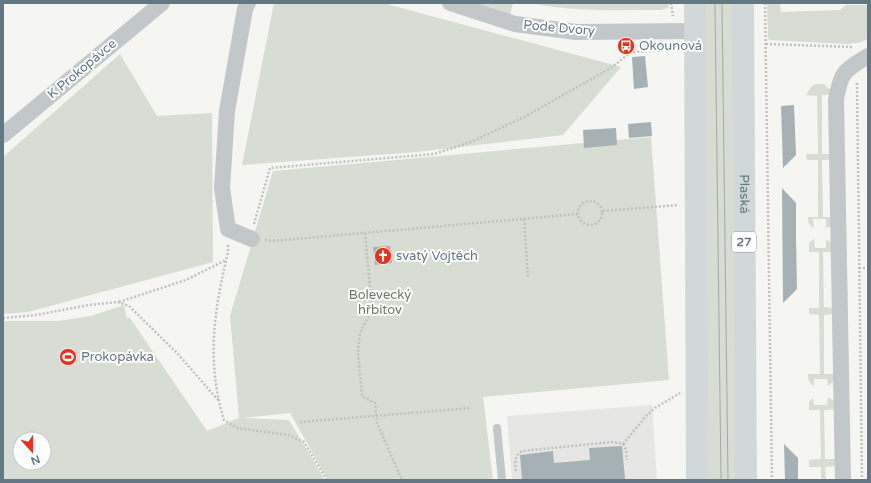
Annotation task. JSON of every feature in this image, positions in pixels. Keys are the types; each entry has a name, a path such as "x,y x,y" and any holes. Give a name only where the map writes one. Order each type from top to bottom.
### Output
{"main road":[{"path":"695,3 697,480"},
{"name":"Plaská","path":"743,3 746,480"}],"street":[{"name":"K Prokopávce","path":"3,135 162,3"},
{"path":"248,3 227,111 222,188 228,229 250,238"},
{"name":"Pode Dvory","path":"450,3 515,24 576,32 695,31"},
{"path":"843,480 836,100 839,84 847,69 868,56"}],"lane":[{"path":"497,428 502,480"}],"path":[{"path":"765,3 772,480"},
{"path":"766,44 854,47"},
{"path":"578,214 273,241 250,238 270,168 434,154 471,142 526,116 611,68 631,52 676,50"},
{"path":"857,77 862,480"},
{"path":"587,201 599,204 603,211 601,220 594,225 581,222 578,214 580,206 587,201"},
{"path":"603,211 680,205"},
{"path":"524,219 528,278"},
{"path":"228,229 228,252 217,299 214,323 214,358 218,401 224,420 237,428 288,435 304,442 327,480"},
{"path":"365,233 372,309 360,333 358,352 362,396 375,403 377,423 402,480"},
{"path":"3,318 36,315 89,304 118,302 186,280 226,260"},
{"path":"118,302 129,306 172,348 218,401"},
{"path":"623,444 647,415 655,408 682,392"},
{"path":"300,422 471,408"},
{"path":"516,471 516,455 522,451 612,442 623,444"},
{"path":"623,444 626,450 627,460"}],"shaded area":[{"path":"652,405 657,480 512,480 507,416"}],"green space":[{"path":"274,3 383,3 621,67 563,135 417,152 242,165"},
{"path":"470,3 513,3 510,15"},
{"path":"530,3 669,3 668,8 661,10 595,10 562,8"},
{"path":"702,3 733,3 737,480 708,480"},
{"path":"767,3 780,3 781,12 840,10 846,5 868,5 868,39 858,43 846,44 770,40 768,38"},
{"path":"120,54 157,116 212,113 213,262 28,312 3,314 3,157"},
{"path":"815,84 824,84 833,95 822,95 822,154 833,154 833,160 822,160 823,217 834,217 831,226 826,228 826,219 813,219 814,228 809,224 808,219 808,217 818,217 818,160 807,160 806,154 818,154 817,96 806,95"},
{"name":"Bolevecký hřbitov","path":"651,137 669,380 483,397 493,480 328,480 290,413 243,418 289,420 325,480 3,480 3,321 58,321 91,316 124,305 127,318 130,318 207,431 239,418 230,316 273,171"},
{"path":"814,239 815,248 826,248 826,240 832,242 834,252 823,252 824,307 834,308 834,314 824,315 824,374 835,374 834,381 828,386 827,379 814,379 814,386 810,382 808,376 808,374 820,374 819,315 809,314 809,308 819,308 819,252 809,252 809,243"},
{"path":"828,397 834,401 836,409 824,410 825,459 836,459 836,466 825,467 826,480 821,480 821,467 809,467 809,460 821,459 820,410 809,410 809,402 813,398 814,405 827,405"}],"building":[{"path":"645,56 648,87 634,89 632,57"},
{"path":"794,105 796,155 783,168 781,106"},
{"path":"651,122 652,136 629,138 628,124"},
{"path":"616,128 617,145 584,148 583,130"},
{"path":"782,188 796,203 797,289 783,303"},
{"name":"svatý Vojtěch","path":"390,246 392,263 375,265 373,247"},
{"path":"784,444 798,458 798,480 785,480"},
{"path":"622,446 625,479 522,480 520,455 553,451 554,463 590,460 589,448"}],"tram line":[{"path":"715,3 721,480"},
{"path":"722,3 728,480"}],"place":[{"name":"Okounová","path":"626,46"},
{"name":"svatý Vojtěch","path":"383,256"},
{"name":"Prokopávka","path":"68,357"}]}
